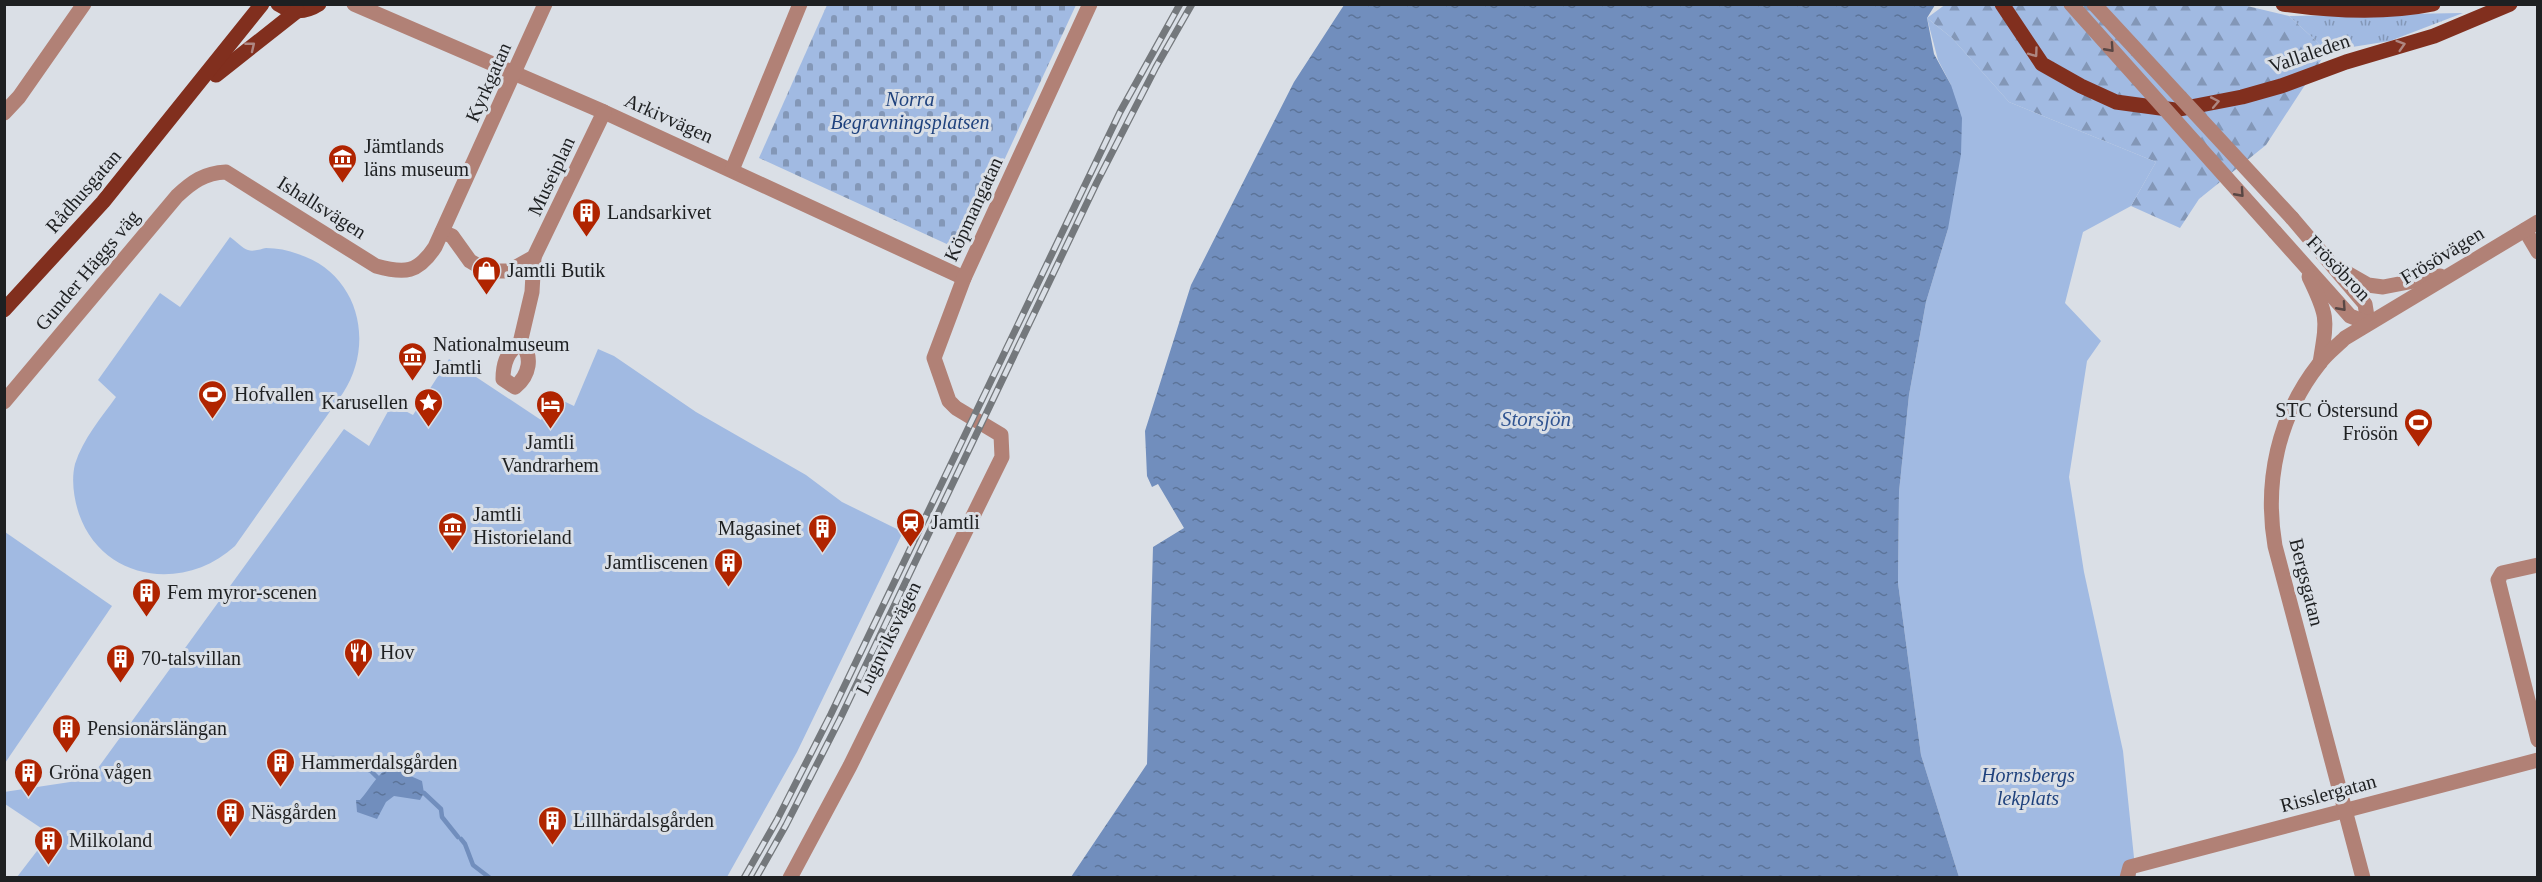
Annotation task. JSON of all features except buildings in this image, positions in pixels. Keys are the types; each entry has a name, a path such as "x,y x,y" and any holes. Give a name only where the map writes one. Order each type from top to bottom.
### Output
{"main road":[{"name":"Rådhusgatan","path":"4,310 103,202 262,4"},
{"path":"278,4 297,11 311,9 319,4"},
{"name":"Vallaleden","path":"2002,4 2042,64 2116,102 2175,110 2242,97 2434,36 2510,4"},
{"name":"Vallaleden","path":"2283,4 2316,9 2351,10 2414,8 2433,4"},
{"name":"Rådhusgatan","path":"190,96 297,11"}],"street":[{"path":"4,114 84,4"},
{"name":"Arkivvägen","path":"354,4 604,111 964,278"},
{"name":"Kyrkgatan","path":"415,269 426,262 442,232 545,4"},
{"path":"732,170 800,4"},
{"name":"Köpmangatan","path":"981,422 956,408 949,401 934,358 964,278 1090,4"},
{"name":"Frösöbron","path":"2071,4 2350,316 2368,323"},
{"name":"Frösöbron","path":"2094,4 2292,218 2365,304 2368,323"},
{"name":"Museiplan","path":"520,343 532,292 534,257 604,111"},
{"name":"Ishallsvägen","path":"209,173 226,172 376,266 395,271 415,269"},
{"name":"Gunder Häggs väg","path":"4,402 177,196 192,182 209,173"},
{"path":"2531,226 2538,252"},
{"name":"Frösövägen","path":"2368,323 2531,226"},
{"path":"442,232 452,236 470,261 487,270 509,271 534,257"},
{"path":"2300,260 2324,309 2326,322 2320,363"},
{"path":"2332,265 2368,285 2383,287 2451,274"},
{"name":"Bergsgatan","path":"2363,878 2272,528 2271,491 2280,438 2289,414 2320,363 2345,338 2368,323"},
{"name":"Lugnviksvägen","path":"790,878 850,766 1002,457 1001,435 981,422"},
{"path":"2538,565 2502,573 2498,580 2538,740"},
{"name":"Risslergatan","path":"2128,872 2345,810 2538,760"}],"green space":[{"path":"1946,4 2243,5 2289,16 2327,51 2266,145 2199,199 2180,228 2131,206 2156,162 2009,102 1952,38 1927,18"},
{"name":"Norra Begravningsplatsen","path":"827,5 1076,5 962,251 759,158"},
{"path":"2463,13 2390,41 2327,51 2289,16"},
{"name":"Hornsbergs lekplats","path":"1927,18 1952,38 2009,102 2156,162 2131,206 2083,232 2065,303 2101,341 2087,361 2069,477 2084,572 2123,751 2136,877 1959,877 1921,755 1898,583 1899,492 1909,395 1926,302 1948,229 1951,85 1938,60"},
{"name":"Hofvallen","path":"230,237 250,251 274,248 298,254 319,263 335,277 347,293 355,312 359,332 358,352 353,373 343,393 235,546 215,561 193,570 170,574 147,573 126,566 106,554 91,537 79,514 76,502 73,483 75,464 88,437 116,397 98,380 160,293 180,307"},
{"name":"Jamtli","path":"598,349 614,356 696,412 806,475 842,502 903,532 797,752 727,877 17,877 50,834 5,804 4,792 90,779 344,429 369,446 392,404 413,415 449,359 541,420 555,397 574,406"},
{"path":"5,532 112,606 5,763"}],"water":[{"name":"Storsjön","path":"1344,5 1935,5 1927,18 1934,54 1951,85 1962,118 1961,154 1948,229 1926,302 1909,395 1899,492 1898,583 1921,755 1959,877 1071,877 1147,764 1153,547 1184,528 1158,484 1152,487 1147,476 1145,431 1191,285 1294,82"},
{"path":"390,767 422,781 424,793 420,800 394,796 386,802 377,819 357,812 356,800 360,800 377,778"}],"waterway":[{"path":"313,759 334,758 344,762"},
{"path":"354,764 371,771 377,777"},
{"path":"424,793 441,809 442,817 458,837"},
{"path":"461,839 473,865 490,878"}],"railway":[{"path":"744,878 777,820 831,714 1120,112 1180,4"},
{"path":"756,878 840,719 1097,182 1156,67 1192,4"}],"place":[{"name":"Jämtlands läns museum","path":"343,184"},
{"name":"Landsarkivet","path":"586,238"},
{"name":"Jamtli Butik","path":"486,296"},
{"name":"Nationalmuseum Jamtli","path":"412,382"},
{"name":"Hofvallen","path":"213,420"},
{"name":"Karusellen","path":"429,428"},
{"name":"Jamtli Vandrarhem","path":"550,430"},
{"name":"STC Östersund Frösön","path":"2419,448"},
{"name":"Jamtli","path":"910,548"},
{"name":"Jamtli Historieland","path":"452,552"},
{"name":"Magasinet","path":"822,554"},
{"name":"Jamtliscenen","path":"729,588"},
{"name":"Fem myror-scenen","path":"146,618"},
{"name":"Hov","path":"359,678"},
{"name":"70-talsvillan","path":"120,684"},
{"name":"Pensionärslängan","path":"66,754"},
{"name":"Hammerdalsgården","path":"280,788"},
{"name":"Gröna vågen","path":"28,798"},
{"name":"Näsgården","path":"230,838"},
{"name":"Lillhärdalsgården","path":"552,846"},
{"name":"Milkoland","path":"48,866"}]}
